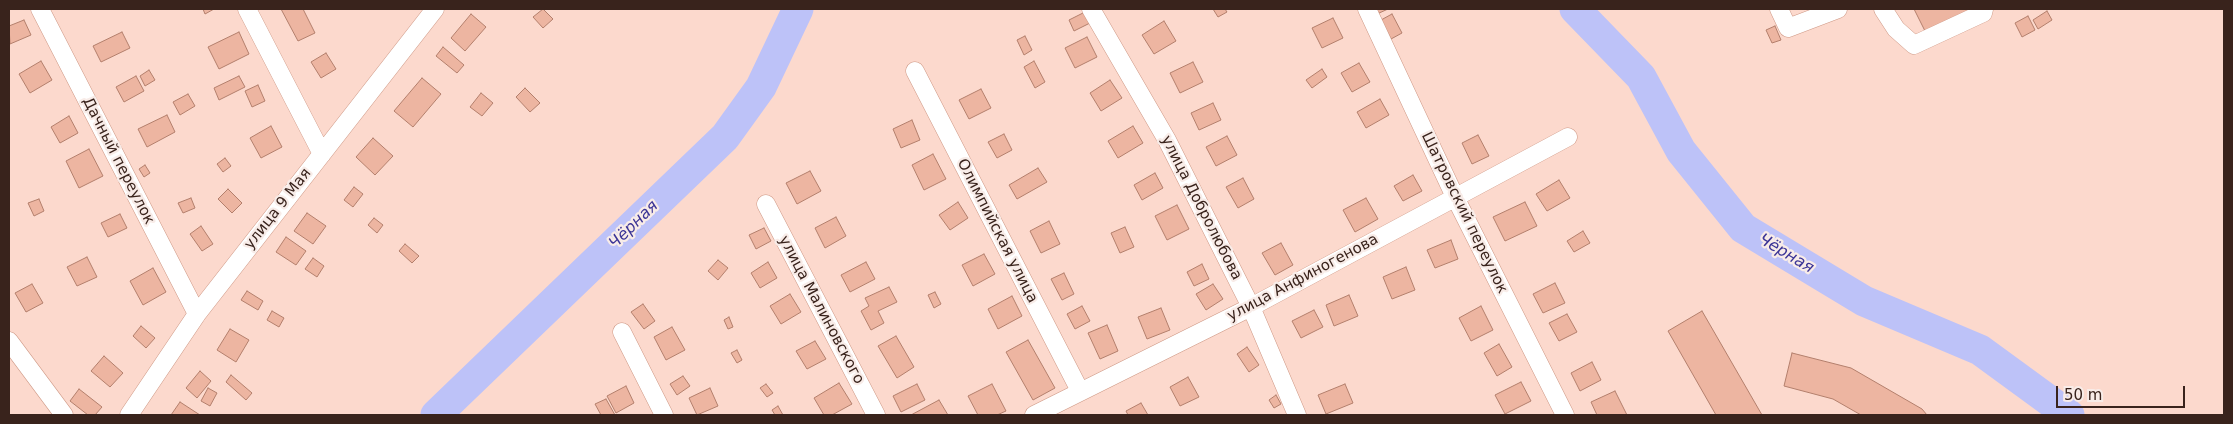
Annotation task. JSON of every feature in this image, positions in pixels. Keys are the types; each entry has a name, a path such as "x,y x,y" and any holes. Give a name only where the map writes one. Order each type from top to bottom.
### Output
{"street":[{"name":"Дачный переулок","path":"40,9 197,314"},
{"path":"247,9 322,154"},
{"name":"улица 9 Мая","path":"129,415 197,314 435,9"},
{"name":"улица Добролюбова","path":"1091,9 1167,140 1251,307 1297,415"},
{"name":"Шатровский переулок","path":"1368,9 1455,197 1566,415"},
{"path":"1779,9 1788,28 1838,9"},
{"path":"1883,9 1896,29 1914,45 1983,13 1984,9"},
{"name":"Олимпийская улица","path":"915,71 1080,392"},
{"name":"улица Анфиногенова","path":"1034,415 1251,307 1568,137"},
{"name":"улица Малиновского","path":"766,204 876,415"},
{"path":"622,332 664,415"},
{"path":"9,343 64,415"}],"building":[{"path":"203,9 214,9 205,14"},
{"path":"281,9 303,9 315,33 298,41"},
{"path":"543,9 553,19 543,28 533,17"},
{"path":"1213,9 1225,9 1227,12 1218,17"},
{"path":"1375,9 1388,9 1377,14"},
{"path":"1914,9 1977,9 1926,33"},
{"path":"2047,11 2052,20 2038,29 2033,20"},
{"path":"1085,12 1090,23 1074,31 1069,20"},
{"path":"471,14 486,27 465,51 451,38"},
{"path":"1392,14 1402,33 1391,39 1381,20"},
{"path":"2028,16 2035,30 2022,37 2015,23"},
{"path":"1333,18 1343,38 1322,48 1312,28"},
{"path":"24,20 31,35 10,44 9,26"},
{"path":"1164,21 1176,41 1154,54 1142,35"},
{"path":"1775,26 1781,40 1772,43 1766,30"},
{"path":"122,32 130,48 101,62 93,46"},
{"path":"239,32 249,54 219,69 208,47"},
{"path":"1025,36 1032,50 1024,55 1017,40"},
{"path":"1087,37 1097,57 1075,68 1065,48"},
{"path":"443,47 464,65 457,73 436,56"},
{"path":"326,53 336,69 321,78 311,62"},
{"path":"41,61 52,80 30,93 19,74"},
{"path":"1034,61 1045,82 1035,88 1024,67"},
{"path":"1193,62 1203,82 1180,93 1170,73"},
{"path":"1359,63 1370,82 1352,92 1341,73"},
{"path":"1322,69 1327,77 1312,88 1306,80"},
{"path":"149,70 155,80 145,86 140,76"},
{"path":"136,76 144,91 124,102 116,87"},
{"path":"239,76 245,87 219,100 214,88"},
{"path":"422,78 441,94 413,127 394,111"},
{"path":"1110,80 1122,98 1101,111 1090,93"},
{"path":"258,85 265,101 252,107 245,91"},
{"path":"525,88 540,103 530,112 516,97"},
{"path":"981,89 991,108 969,119 959,100"},
{"path":"481,93 493,103 482,116 470,107"},
{"path":"188,94 195,106 180,115 173,102"},
{"path":"1380,99 1389,115 1366,128 1357,112"},
{"path":"1213,103 1221,120 1199,130 1191,113"},
{"path":"167,115 175,132 147,147 138,129"},
{"path":"69,116 78,133 60,143 51,127"},
{"path":"912,120 920,140 901,148 893,129"},
{"path":"271,126 282,147 261,158 250,138"},
{"path":"1133,126 1143,143 1118,158 1108,141"},
{"path":"1004,134 1012,150 997,158 988,142"},
{"path":"1478,135 1489,156 1472,164 1462,143"},
{"path":"1227,136 1237,155 1216,166 1206,147"},
{"path":"373,138 393,156 375,175 356,157"},
{"path":"89,149 103,176 79,188 66,161"},
{"path":"933,154 946,179 924,190 912,165"},
{"path":"225,158 231,166 223,172 217,164"},
{"path":"145,165 150,173 144,177 139,169"},
{"path":"1038,168 1047,182 1017,199 1009,185"},
{"path":"810,171 821,191 797,204 786,183"},
{"path":"1155,173 1163,188 1142,200 1134,185"},
{"path":"1413,175 1422,191 1403,201 1394,186"},
{"path":"1243,178 1254,199 1238,208 1226,187"},
{"path":"1559,180 1570,198 1547,211 1536,194"},
{"path":"354,187 363,194 353,207 344,200"},
{"path":"228,189 242,203 232,213 218,199"},
{"path":"191,198 195,208 183,213 178,203"},
{"path":"1366,198 1378,219 1355,232 1343,210"},
{"path":"39,199 44,211 34,216 28,203"},
{"path":"958,202 968,218 950,230 939,215"},
{"path":"1525,202 1537,226 1505,241 1493,217"},
{"path":"1177,205 1189,229 1167,240 1155,216"},
{"path":"307,213 326,226 313,244 294,231"},
{"path":"120,214 127,228 108,237 101,223"},
{"path":"836,217 846,236 825,248 815,228"},
{"path":"374,218 383,225 377,233 368,225"},
{"path":"1049,221 1060,244 1041,253 1030,231"},
{"path":"201,226 213,244 202,251 190,234"},
{"path":"1125,227 1134,247 1120,253 1111,233"},
{"path":"764,228 771,241 756,249 749,235"},
{"path":"1583,231 1590,243 1574,252 1567,241"},
{"path":"286,237 306,251 296,265 276,252"},
{"path":"1451,240 1458,259 1435,268 1427,250"},
{"path":"1281,243 1293,265 1275,275 1262,253"},
{"path":"405,244 419,256 412,263 399,251"},
{"path":"984,254 995,274 973,286 962,265"},
{"path":"87,257 97,277 77,286 67,267"},
{"path":"313,258 324,266 317,277 305,269"},
{"path":"718,260 728,268 718,280 708,271"},
{"path":"768,262 777,278 760,288 751,273"},
{"path":"866,262 875,279 850,292 841,275"},
{"path":"1202,264 1209,279 1194,286 1187,272"},
{"path":"1406,267 1415,290 1392,299 1383,277"},
{"path":"153,268 166,292 143,305 130,281"},
{"path":"1064,273 1074,294 1062,300 1051,279"},
{"path":"1555,283 1565,303 1543,313 1533,294"},
{"path":"32,284 43,303 26,312 15,293"},
{"path":"1213,284 1223,299 1206,310 1196,294"},
{"path":"889,287 897,302 878,311 884,323 871,330 861,311 869,306 865,298"},
{"path":"247,291 263,301 258,310 241,300"},
{"path":"935,292 941,304 934,308 928,295"},
{"path":"790,294 801,312 781,324 770,306"},
{"path":"1349,295 1358,316 1334,326 1326,305"},
{"path":"1012,296 1022,316 998,329 988,309"},
{"path":"643,304 655,321 644,329 631,312"},
{"path":"1082,306 1090,321 1075,329 1067,314"},
{"path":"1481,306 1493,330 1471,341 1459,318"},
{"path":"1161,308 1170,330 1147,339 1138,317"},
{"path":"1314,310 1323,327 1301,338 1292,321"},
{"path":"272,311 284,318 279,327 267,320"},
{"path":"1702,311 1762,415 1716,415 1668,331"},
{"path":"1567,314 1577,332 1559,341 1549,323"},
{"path":"729,317 733,327 728,329 724,320"},
{"path":"1107,325 1118,351 1100,359 1088,333"},
{"path":"141,326 155,338 146,348 133,336"},
{"path":"672,327 685,350 666,360 654,337"},
{"path":"230,329 249,340 236,362 217,350"},
{"path":"896,336 914,367 897,378 878,346"},
{"path":"1028,340 1055,388 1033,400 1006,352"},
{"path":"815,341 826,359 807,369 796,351"},
{"path":"1499,344 1512,367 1497,376 1484,353"},
{"path":"1247,347 1259,365 1249,372 1237,354"},
{"path":"737,350 742,360 737,363 731,353"},
{"path":"1792,353 1851,368 1922,409 1927,415 1861,415 1833,399 1784,386"},
{"path":"104,356 123,373 110,387 91,371"},
{"path":"1592,362 1601,380 1580,391 1571,373"},
{"path":"200,371 211,381 197,398 186,388"},
{"path":"231,375 252,393 246,400 226,382"},
{"path":"683,376 690,386 677,395 670,384"},
{"path":"1188,377 1199,397 1180,406 1170,387"},
{"path":"1521,382 1531,401 1505,414 1495,395"},
{"path":"839,383 852,404 832,415 824,415 814,398"},
{"path":"766,384 773,393 767,397 760,388"},
{"path":"917,384 925,400 901,412 893,396"},
{"path":"992,384 1006,411 997,415 978,415 968,396"},
{"path":"1345,384 1353,403 1326,414 1318,395"},
{"path":"626,386 634,403 616,413 607,396"},
{"path":"208,388 217,393 210,406 201,401"},
{"path":"710,388 718,406 697,415 689,398"},
{"path":"79,389 102,407 95,415 88,415 70,401"},
{"path":"1615,391 1627,415 1597,415 1591,402"},
{"path":"1276,395 1281,404 1274,408 1269,400"},
{"path":"606,399 615,415 601,415 595,404"},
{"path":"939,400 948,415 911,415"},
{"path":"180,402 200,415 171,415"},
{"path":"1141,403 1148,415 1128,415 1126,411"},
{"path":"778,406 783,415 775,415 772,410"}],"waterway":[{"name":"Чёрная","path":"436,415 725,137 761,87 798,9"},
{"name":"Чёрная","path":"1575,9 1641,77 1681,151 1743,228 1864,301 1980,350 2069,415"}]}
